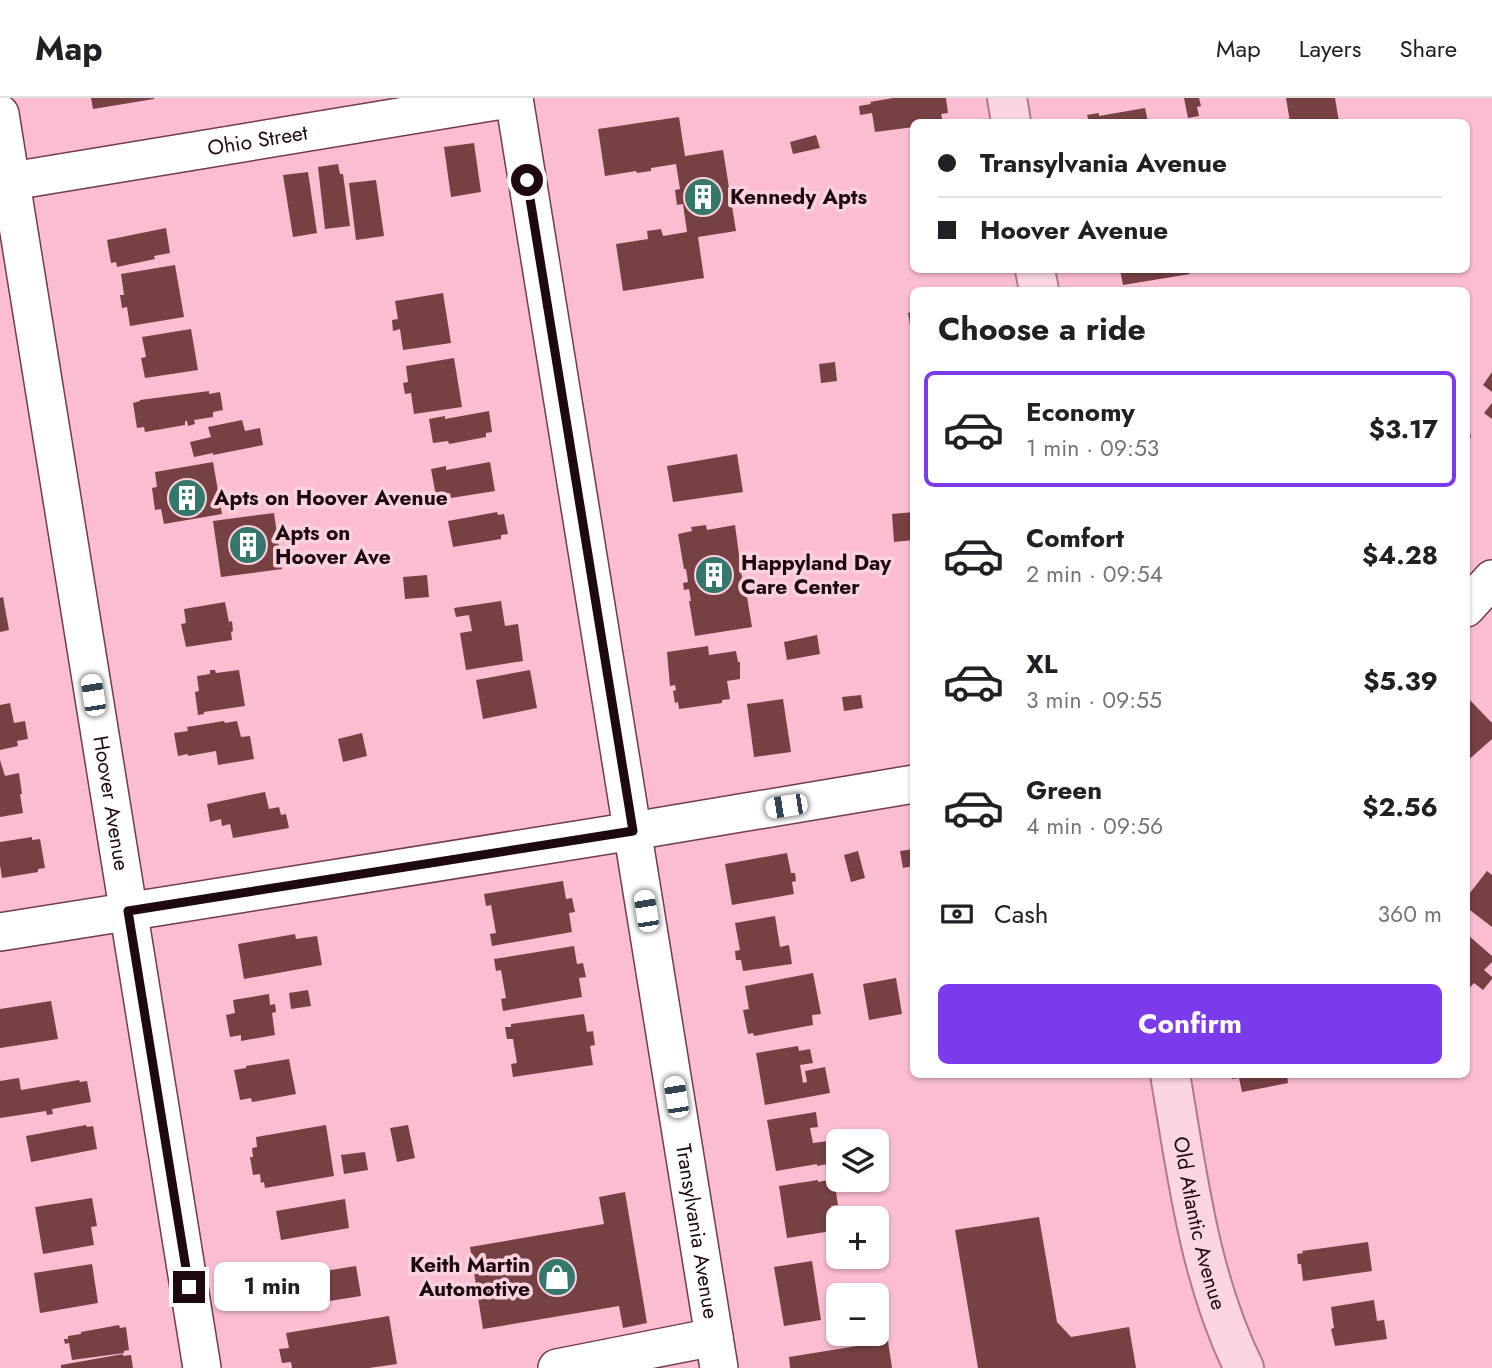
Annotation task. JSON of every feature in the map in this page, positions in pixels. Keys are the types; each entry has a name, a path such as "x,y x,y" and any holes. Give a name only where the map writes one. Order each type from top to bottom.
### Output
{"main road":[{"path":"1007,98 1011,119"},
{"name":"Old Atlantic Avenue","path":"1171,1078 1194,1213 1232,1342 1244,1368"}],"street":[{"name":"Ohio Street","path":"5,182 514,98"},
{"name":"Transylvania Avenue","path":"514,98 717,1352"},
{"name":"Hoover Avenue","path":"0,114 5,182 202,1368"},
{"path":"1470,604 1492,579"},
{"path":"0,932 910,785"},
{"path":"557,1368 717,1352"}],"building":[{"path":"91,98 154,98 154,99 93,109"},
{"path":"893,98 946,98 948,113 941,114 942,119 910,119 910,128 875,132 872,113 860,115 859,106 871,104 870,102"},
{"path":"1184,98 1199,98 1199,116 1188,118"},
{"path":"1286,98 1335,98 1338,119 1290,119"},
{"path":"1145,108 1147,119 1088,119 1087,115 1099,113 1099,116"},
{"name":"Kennedy Apts","path":"679,117 685,156 723,150 736,231 698,237 704,278 623,291 616,244 648,239 647,231 661,229 663,236 687,232 683,204 677,205 675,190 680,189 676,164 651,168 651,171 605,176 598,129"},
{"path":"816,135 820,148 793,154 790,142"},
{"path":"474,143 481,192 451,197 444,147"},
{"path":"338,164 340,174 343,174 350,226 325,229 318,167"},
{"path":"308,172 317,233 293,237 283,175"},
{"path":"376,180 384,236 356,240 349,183"},
{"path":"166,228 170,253 117,267 116,262 111,263 107,240"},
{"path":"175,265 184,317 130,326 127,307 122,308 120,295 124,295 121,274"},
{"path":"1121,273 1190,274 1123,285"},
{"path":"443,293 451,343 403,350 400,329 393,331 392,320 398,319 395,301"},
{"path":"191,329 198,370 145,378 141,358 146,357 142,337"},
{"path":"454,358 462,407 414,414 411,393 405,394 403,383 408,382 406,366"},
{"path":"835,362 837,381 821,383 819,364"},
{"path":"1492,372 1492,392 1483,385"},
{"path":"209,391 209,394 220,392 223,410 213,412 213,417 194,420 195,424 188,426 185,421 185,425 145,432 144,427 137,428 133,403"},
{"path":"1492,403 1492,419 1484,413"},
{"path":"489,411 492,432 486,433 486,437 449,444 448,441 433,443 429,419 445,416 445,419"},
{"path":"242,420 245,431 260,428 263,445 194,457 190,442 211,437 208,427"},
{"path":"737,454 743,492 673,502 667,466"},
{"name":"Apts on Hoover Avenue","path":"213,462 222,514 164,524 161,509 155,510 152,488 157,487 155,472"},
{"path":"490,462 495,491 451,498 450,493 436,496 431,469 446,466 446,470"},
{"path":"497,512 498,515 504,514 508,534 501,535 501,539 453,547 448,521"},
{"path":"910,512 910,540 894,542 892,514"},
{"name":"Apts on Hoover Ave","path":"274,513 282,569 221,577 213,521"},
{"name":"Happyland Day Care Center","path":"706,525 707,530 735,525 744,592 746,591 752,627 695,636 689,589 684,590 683,583 688,582 678,534 692,531 691,527"},
{"path":"427,575 429,597 405,599 403,577"},
{"path":"3,597 9,630 0,632 0,598"},
{"path":"501,601 505,626 518,624 523,661 466,670 460,633 472,631 469,615 456,617 454,608"},
{"path":"225,602 229,622 232,621 232,640 186,647 181,624 186,623 184,609"},
{"path":"817,635 820,654 787,660 784,642"},
{"path":"708,646 709,655 736,651 740,662 740,679 727,681 730,699 722,700 722,703 679,709 673,691 676,690 675,685 670,686 667,652"},
{"path":"210,670 215,670 216,673 239,670 245,706 198,715 195,692 199,691 197,676 210,674"},
{"path":"530,670 537,708 483,719 476,680"},
{"path":"861,695 863,708 844,711 842,697"},
{"path":"783,699 791,752 754,757 747,704"},
{"path":"1470,700 1492,723 1492,739 1470,758"},
{"path":"10,703 14,723 25,721 28,739 17,741 18,746 0,750 0,705"},
{"path":"237,721 241,737 250,736 254,759 218,765 216,751 178,756 174,733 188,731 187,727"},
{"path":"362,733 367,756 343,762 338,739"},
{"path":"0,760 5,776 19,773 23,813 0,817"},
{"path":"265,792 269,809 279,807 281,815 286,814 289,828 233,838 230,824 222,826 221,819 210,822 207,804"},
{"path":"32,837 32,840 40,839 45,868 38,869 38,872 2,878 0,842"},
{"path":"910,850 910,867 903,868 900,851"},
{"path":"858,851 865,878 851,882 844,855"},
{"path":"787,853 791,873 795,873 796,881 792,882 794,894 732,905 725,864"},
{"path":"1487,871 1492,875 1492,927 1470,910 1470,893"},
{"path":"563,881 566,899 572,898 575,912 569,913 572,932 492,946 490,934 496,933 491,905 486,906 484,894"},
{"path":"775,916 780,947 789,945 792,964 743,971 741,960 736,960 735,951 740,950 735,923"},
{"path":"295,934 296,939 317,936 322,965 244,979 238,944"},
{"path":"1470,937 1492,956 1492,962 1484,970 1492,979 1483,990 1474,983 1470,988"},
{"path":"574,946 577,964 583,963 586,977 579,978 582,997 503,1011 501,999 506,998 501,970 496,971 494,959"},
{"path":"813,973 821,1014 812,1015 813,1025 754,1036 753,1033 748,1034 743,1010 749,1009 745,986"},
{"path":"896,978 902,1014 869,1020 863,984"},
{"path":"308,990 311,1006 291,1009 289,993"},
{"path":"269,994 270,1005 275,1004 276,1012 272,1013 275,1035 241,1041 241,1035 230,1037 226,1015 235,1013 233,1000"},
{"path":"51,1001 58,1039 0,1048 0,1009"},
{"path":"584,1014 587,1032 593,1031 595,1045 590,1046 593,1065 513,1077 511,1064 517,1063 513,1039 507,1039 505,1027"},
{"path":"798,1046 799,1051 810,1049 813,1063 800,1065 803,1083 807,1082 805,1071 825,1067 830,1093 765,1105 756,1053"},
{"path":"289,1059 296,1094 252,1102 251,1098 240,1100 234,1070"},
{"path":"19,1078 21,1090 87,1081 91,1102 52,1109 53,1114 47,1115 46,1111 0,1118 0,1081"},
{"path":"1239,1078 1287,1078 1288,1083 1242,1092"},
{"path":"816,1112 818,1127 810,1128 813,1143 826,1141 826,1164 776,1171 767,1120"},
{"path":"326,1125 334,1176 265,1188 260,1174 253,1175 250,1157 253,1157 252,1148 257,1147 256,1137"},
{"path":"408,1125 415,1158 397,1162 390,1128"},
{"path":"93,1126 97,1149 31,1162 26,1136"},
{"path":"365,1152 368,1170 344,1174 341,1155"},
{"path":"826,1180 826,1192 836,1192 838,1205 826,1206 826,1232 787,1238 779,1186"},
{"name":"Keith Martin Automotive","path":"625,1192 647,1323 623,1328 619,1306 483,1329 470,1247 604,1224 599,1197"},
{"path":"92,1198 97,1226 91,1227 94,1245 43,1254 35,1207"},
{"path":"345,1199 349,1228 281,1240 276,1211"},
{"path":"1039,1217 1057,1322 1071,1337 1129,1327 1136,1368 978,1368 955,1230"},
{"path":"1368,1242 1372,1271 1303,1281 1297,1254 1303,1253 1302,1251"},
{"path":"812,1261 821,1320 784,1326 774,1267"},
{"path":"92,1264 98,1303 40,1313 34,1273"},
{"path":"356,1266 361,1296 292,1307 287,1277"},
{"path":"1374,1300 1377,1321 1384,1320 1387,1339 1335,1346 1331,1329 1334,1328 1331,1307"},
{"path":"389,1316 397,1364 369,1368 292,1368 291,1362 282,1363 279,1349 289,1348 286,1333"},
{"path":"119,1325 120,1328 126,1327 129,1350 72,1360 69,1343 65,1344 64,1339 68,1339 68,1336"},
{"path":"857,1346 889,1346 892,1368 790,1368 789,1357"},
{"path":"123,1354 131,1355 133,1368 61,1368 61,1365"}],"place":[{"name":"Kennedy Apts","path":"703,197"},
{"name":"Apts on Hoover Avenue","path":"187,498"},
{"name":"Apts on Hoover Ave","path":"248,545"},
{"name":"Happyland Day Care Center","path":"714,575"},
{"name":"Keith Martin Automotive","path":"557,1277"}],"route":[{"path":"189,1287 128,911 633,831 527,180"}]}
